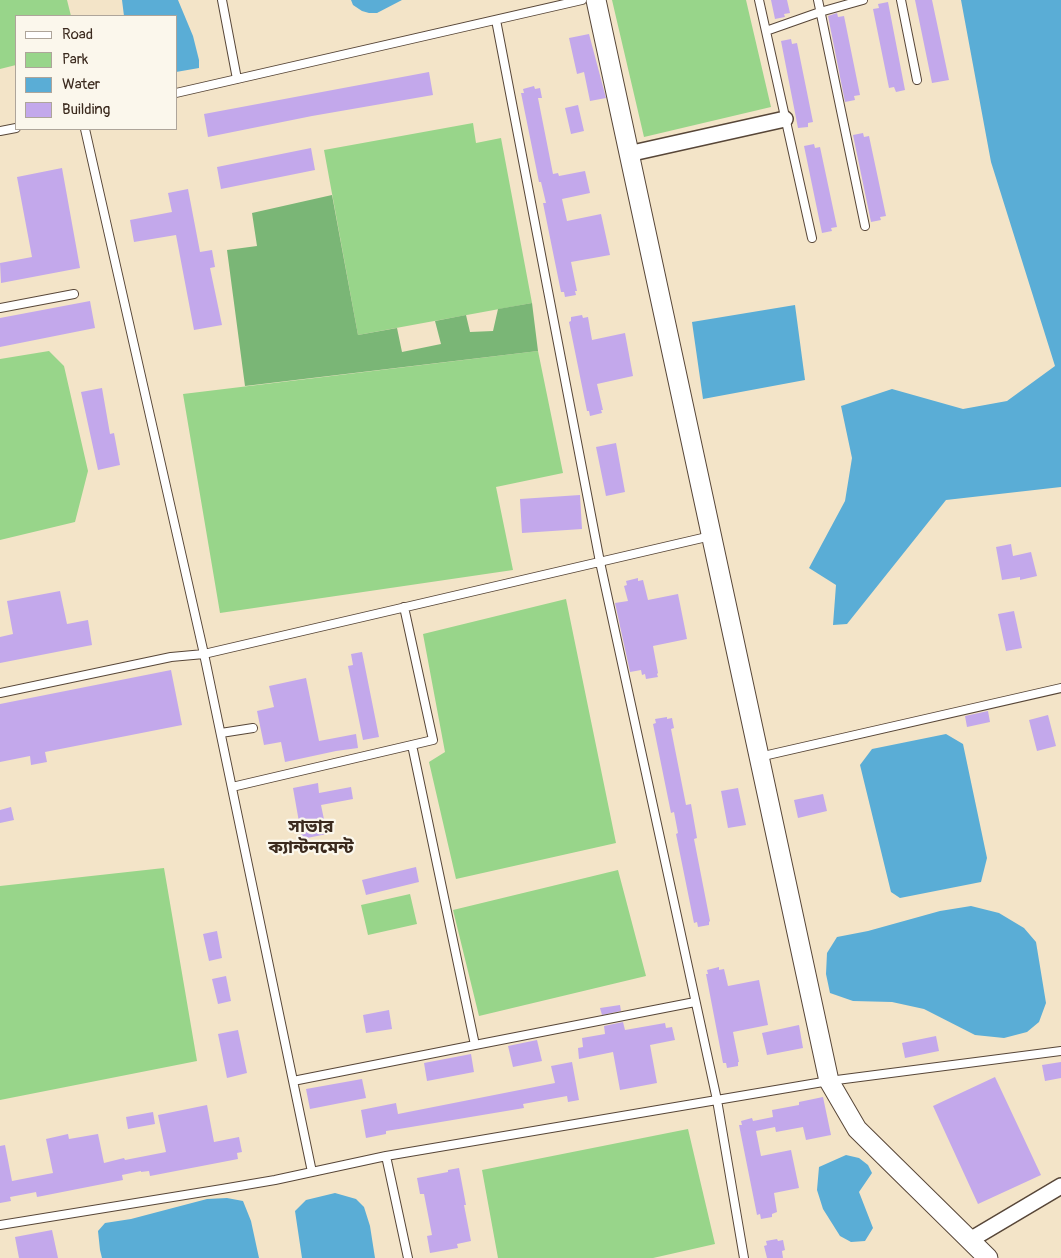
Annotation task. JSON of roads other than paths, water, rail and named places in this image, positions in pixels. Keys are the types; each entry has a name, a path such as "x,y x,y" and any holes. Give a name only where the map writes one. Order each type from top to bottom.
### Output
{"street":[{"path":"596,0 829,1081 857,1129 988,1258"},
{"path":"628,154 786,119"},
{"path":"970,1240 1061,1186"}],"lane":[{"path":"222,0 237,79"},
{"path":"178,93 582,0"},
{"path":"759,0 812,238"},
{"path":"818,0 866,226"},
{"path":"766,30 863,0"},
{"path":"901,0 917,80"},
{"path":"496,20 600,562 717,1100 744,1258"},
{"path":"0,131 15,128"},
{"path":"85,130 204,654 312,1172"},
{"path":"0,308 74,294"},
{"path":"0,693 171,657 204,654 711,536"},
{"path":"232,786 433,740 404,607"},
{"path":"759,757 1061,688"},
{"path":"221,733 253,728"},
{"path":"412,745 475,1045"},
{"path":"293,1081 695,1002"},
{"path":"0,1225 231,1188 386,1156 829,1081 1061,1051"},
{"path":"386,1156 408,1258"}],"water":[{"path":"122,0 178,0 193,36 199,68 178,72 178,15 124,15"},
{"path":"351,0 402,0 377,13 369,13 353,5"},
{"path":"961,0 1061,0 1061,487 946,500 847,624 833,625 836,585 809,568 845,501 852,458 841,406 892,389 963,409 1007,401 1055,366 991,162"},
{"path":"795,305 805,380 703,399 692,322"},
{"path":"946,734 963,744 987,858 981,882 900,898 891,892 860,765 872,749"},
{"path":"971,906 999,913 1024,928 1036,942 1046,1003 1039,1022 1027,1032 1004,1038 975,1035 924,1009 892,1002 853,1001 830,993 826,974 827,953 837,937 868,931 940,911"},
{"path":"846,1155 859,1158 868,1165 872,1173 859,1192 873,1228 865,1241 851,1242 840,1236 823,1209 817,1190 819,1167"},
{"path":"335,1193 356,1199 364,1207 370,1226 375,1258 302,1258 295,1211 306,1200"},
{"path":"227,1198 243,1201 251,1221 259,1258 102,1258 98,1231 105,1223 131,1219 207,1199"}],"district":[{"name":"সাভার ক্যান্টনমেন্ট","path":"311,838"}]}
